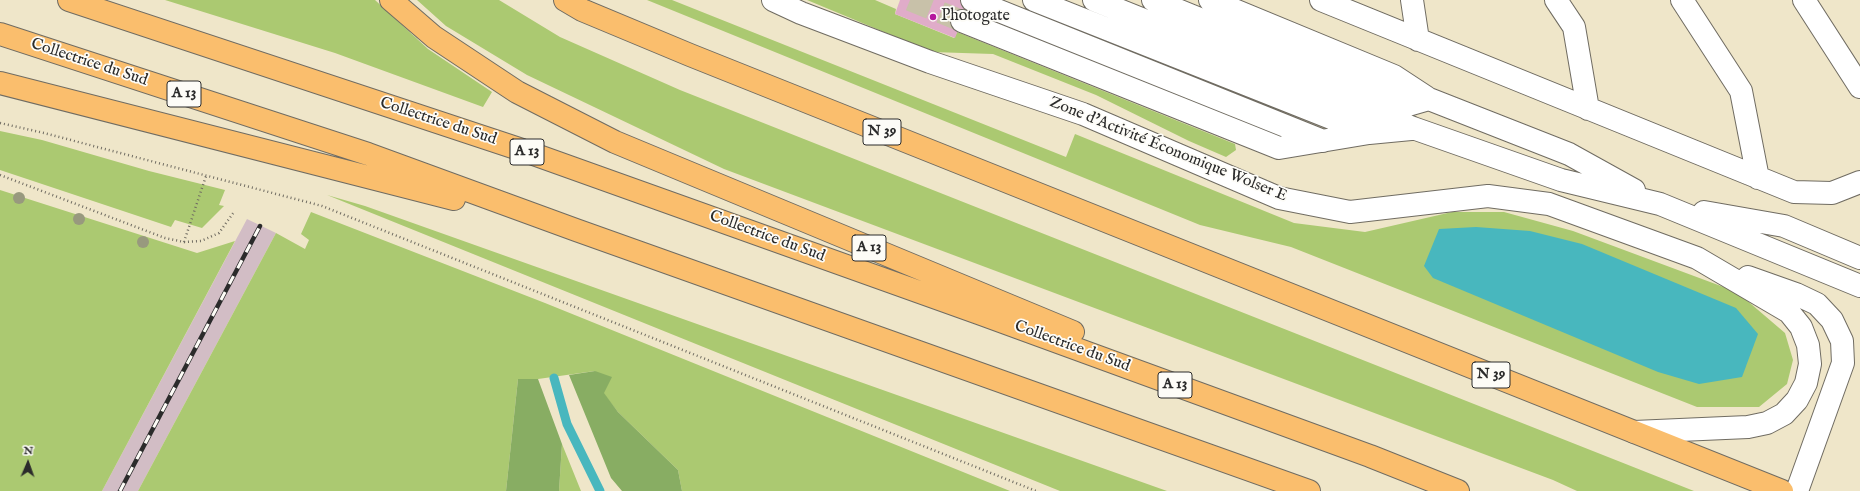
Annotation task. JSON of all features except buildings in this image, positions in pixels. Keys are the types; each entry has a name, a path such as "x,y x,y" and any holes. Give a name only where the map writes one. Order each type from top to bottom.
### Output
{"main road":[{"name":"Collectrice du Sud","path":"69,0 522,150 981,314 1370,456 1458,491"},
{"name":"A 13","path":"391,0 434,37 517,92 615,142 1370,456"},
{"name":"N 39","path":"565,0 582,10 698,58 1782,491"},
{"name":"Collectrice du Sud","path":"0,34 368,154 576,230 1309,491"},
{"name":"A 13","path":"0,83 576,230"}],"lane":[{"name":"Zone d'Activité Économique Wolser E","path":"773,0 801,13 930,62 1083,114 1279,198 1350,212 1488,196 1549,204 1697,258 1789,312 1801,327 1808,345 1810,364 1806,383 1798,400 1784,414 1767,423 1748,427 1634,432"},
{"path":"972,0 1324,142"},
{"path":"1034,0 1373,124 1413,128 1561,180 1660,204 1784,226 1860,258"},
{"path":"1094,0 1373,124"},
{"path":"1153,0 1386,95 1429,99"},
{"path":"1210,0 1394,76 1429,99 1569,154 1660,204 1860,286"},
{"path":"1321,0 1794,192 1832,194 1860,182"},
{"path":"1412,0 1418,40"},
{"path":"1556,0 1574,27 1588,109"},
{"path":"1682,0 1741,91 1758,178"},
{"path":"1804,0 1860,87"},
{"path":"962,21 1279,148 1324,142 1373,124 1429,99"},
{"path":"1697,258 1796,294 1817,304 1832,320 1842,340 1844,363 1798,491"}],"path":[{"path":"0,123 44,132 322,206 1036,491"},
{"path":"0,175 165,238 184,242 201,241 219,234 234,212"},
{"path":"184,242 206,176"}],"shaded area":[{"path":"247,219 276,233 138,491 102,491"}],"green space":[{"path":"165,0 375,0 428,49 492,92 483,107 335,53"},
{"path":"417,0 499,0 560,37 680,90 1694,491 1577,491 1553,480 724,169 527,75 446,26"},
{"path":"647,0 672,0 1066,157 1075,134 1294,223 1365,232 1452,212 1504,212 1573,231 1737,292 1785,333 1793,360 1787,384 1759,407 1697,407 1291,247 1200,225"},
{"path":"807,0 875,0 896,9 895,14 954,38 957,32 1235,144 1236,150 1226,157 1189,141 1096,95 993,54 932,52"},
{"path":"0,131 42,140 149,171 225,190 219,205 224,206 202,228 175,220 171,227 0,170"},
{"path":"0,190 197,253 235,241 102,491 0,491"},
{"path":"327,195 365,206 1167,491 1060,491"},
{"path":"311,212 545,303 1010,491 682,491 678,470 618,412 603,393 595,371 538,379 518,379 506,491 138,491 276,233 305,249 309,240 301,234"},
{"path":"595,371 612,377 604,393 618,412 678,470 682,491 622,491 611,478 569,375"},
{"path":"518,379 538,379 562,444 559,491 506,491"},
{"path":"562,444 581,491 559,491"}],"water":[{"path":"1476,227 1530,231 1582,244 1736,308 1758,334 1742,377 1699,384 1658,372 1433,278 1424,266 1439,229"}],"waterway":[{"path":"554,378 567,424 600,491"}],"tunnel":[{"path":"910,0 962,21"}],"railway":[{"path":"120,491 260,226"}],"place":[{"name":"Photogate","path":"933,17"}]}
